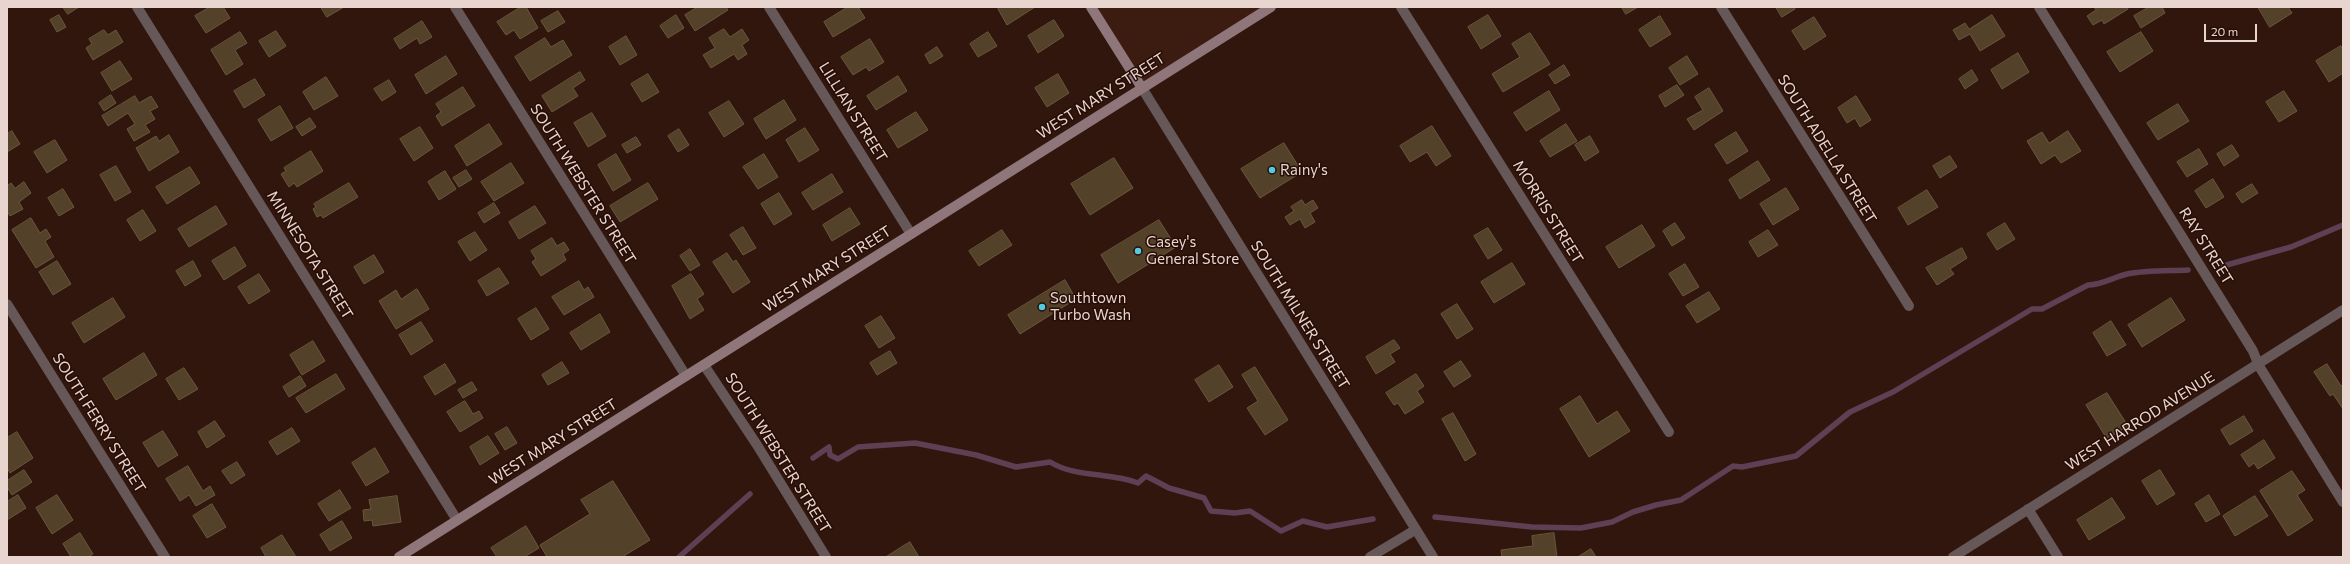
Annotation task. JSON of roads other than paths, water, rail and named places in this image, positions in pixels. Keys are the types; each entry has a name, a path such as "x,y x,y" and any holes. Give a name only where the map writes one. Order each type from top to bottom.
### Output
{"main road":[{"name":"SOUTH MILNER STREET","path":"1091,7 1142,88"},
{"name":"WEST MARY STREET","path":"399,557 1271,7"}],"street":[{"name":"MINNESOTA STREET","path":"137,7 458,520"},
{"name":"SOUTH WEBSTER STREET","path":"454,7 686,376"},
{"name":"LILLIAN STREET","path":"769,7 911,234"},
{"name":"MORRIS STREET","path":"1401,7 1669,432"},
{"name":"SOUTH ADELLA STREET","path":"1721,7 1909,306"},
{"name":"RAY STREET","path":"2039,7 2253,351 2259,366 2343,502"},
{"name":"SOUTH MILNER STREET","path":"1142,88 1433,557"},
{"name":"SOUTH FERRY STREET","path":"7,304 165,557"},
{"name":"WEST HARROD AVENUE","path":"1953,557 2259,366 2343,310"},
{"name":"SOUTH WEBSTER STREET","path":"704,365 757,445 826,557"},
{"path":"2028,509 2058,557"},
{"path":"1370,557 1415,530"}],"waterway":[{"path":"2223,266 2291,247 2343,225"},
{"path":"1435,517 1532,527 1581,528 1612,522 1633,512 1656,505 1681,500 1733,466 1742,467 1796,456 1850,412 1893,392 2032,309 2042,309 2088,285 2098,284 2127,274 2150,271 2188,270"},
{"path":"813,458 829,447 830,455 838,459 858,447 915,443 976,455 1016,467 1050,462 1060,467 1082,473 1116,477 1138,483 1146,476 1169,488 1204,498 1211,511 1235,513 1250,511 1281,531 1303,521 1327,527 1373,519"},
{"path":"679,557 750,494"}],"place":[{"name":"Rainy's","path":"1272,170"},
{"name":"Casey's General Store","path":"1138,251"},
{"name":"Southtown Turbo Wash","path":"1042,307"}]}
